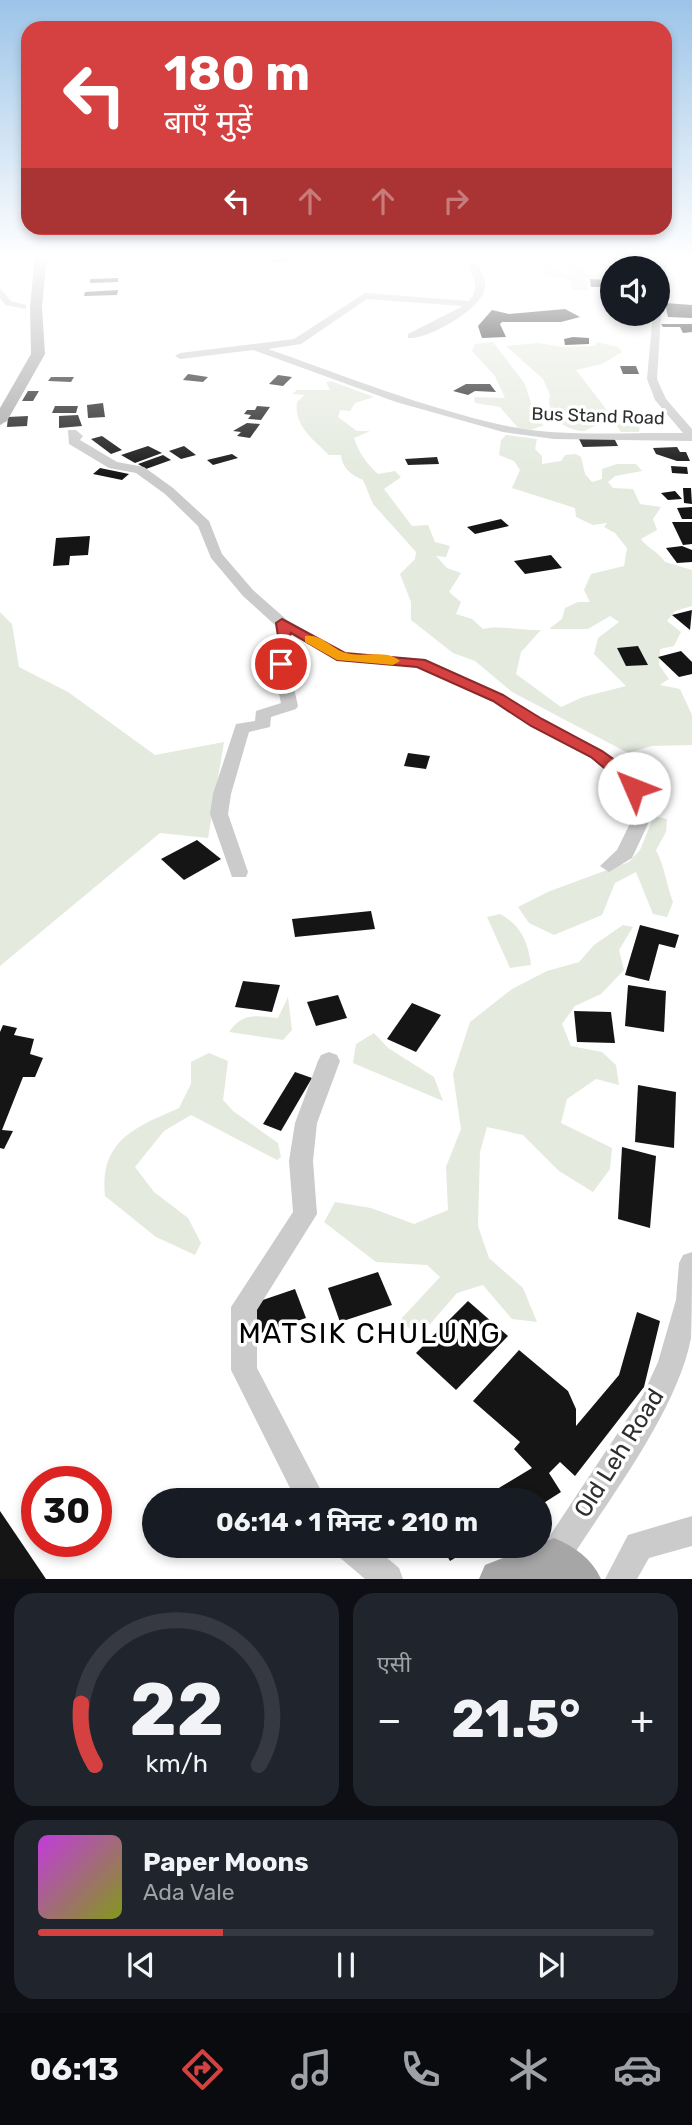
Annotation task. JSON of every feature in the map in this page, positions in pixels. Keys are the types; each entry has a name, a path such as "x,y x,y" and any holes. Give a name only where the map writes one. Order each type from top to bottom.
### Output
{"main road":[{"path":"0,421 38,354 32,346 28,330"},
{"path":"0,397 24,354 32,346 34,330"},
{"path":"499,1579 568,1568"}],"street":[{"path":"254,347 298,342 316,330"},
{"path":"412,336 426,330"},
{"path":"656,330 652,379 660,400 692,437"},
{"name":"Bus Stand Road","path":"180,356 254,347 400,400 503,429 554,435 692,437"},
{"path":"72,432 77,436 73,441 95,457 140,470 185,504 204,524 216,555 248,593 282,623 342,657 420,663 431,667 498,698 536,723 597,754 620,771 647,807 625,854 609,866"},
{"path":"239,872 219,814 222,794 242,728 264,724 262,714 290,706 278,649 285,636 282,623"},
{"path":"306,1488 244,1370 244,1307 305,1214 301,1161 306,1124 329,1062"},
{"name":"Old Leh Road","path":"568,1568 653,1405 671,1363 689,1300 692,1263"},
{"path":"620,1579 639,1546 692,1531"},
{"path":"364,1558 388,1579"}],"shaded area":[{"path":"493,342 525,384 537,422 544,425 531,430 518,428 500,407 475,403 474,397 505,398 495,376 472,351 475,344"},
{"path":"597,342 618,347 622,352 602,364 576,370 609,413 635,416 640,424 639,432 621,432 614,422 584,431 564,425 551,409 550,395 543,379 506,346 538,343 563,347 595,346"},
{"path":"331,381 374,397 355,403 350,411 340,410 338,417 357,431 370,431 354,438 358,448 366,462 378,474 395,471 401,477 384,489 412,526 428,525 435,542 450,546 446,557 436,556 447,568 461,573 449,592 461,602 456,614 472,619 483,629 541,630 521,652 516,674 561,707 583,697 626,686 594,654 598,638 619,622 610,616 588,629 549,629 562,619 565,608 578,602 590,602 584,590 591,574 624,566 627,548 615,533 604,527 607,523 593,525 576,517 575,508 512,488 520,470 514,461 499,455 501,440 506,435 537,439 535,449 542,456 542,464 561,461 565,455 576,454 581,457 585,474 592,482 602,479 602,469 617,464 636,464 642,471 615,476 608,482 613,488 633,489 640,504 661,507 653,519 657,530 641,539 665,562 692,570 692,606 675,611 667,621 681,632 674,646 660,649 659,665 669,679 660,685 680,689 692,715 692,745 652,746 628,753 512,692 475,661 453,653 411,620 411,602 400,574 415,559 416,552 373,504 363,480 348,471 341,455 329,455 311,437 298,418 297,402 305,395 292,394 297,390 330,390 326,382"},
{"path":"0,612 12,624 19,667 68,692 155,755 224,742 208,838 160,833 0,966"},
{"path":"654,816 667,819 666,832 656,850 673,902 667,917 653,914 636,872 615,883 602,915 554,935 529,923 518,907 550,891 629,862 640,850"},
{"path":"500,914 513,923 522,935 531,965 510,968 487,917"},
{"path":"623,925 633,927 619,950 624,970 601,994 575,1006 562,1024 571,1046 602,1052 616,1065 619,1085 596,1079 567,1099 561,1123 612,1148 610,1169 593,1192 559,1171 523,1135 487,1127 480,1152 478,1226 489,1258 523,1288 537,1322 512,1319 483,1285 457,1293 418,1338 401,1319 440,1277 427,1265 376,1262 324,1222 335,1202 371,1208 414,1224 448,1210 446,1167 461,1129 453,1074 470,1022 512,989 547,971 579,962 594,945"},
{"path":"288,997 292,1030 283,1040 229,1032 245,1018 278,1018"},
{"path":"374,1033 388,1048 434,1077 443,1101 353,1063 356,1044"},
{"path":"209,1053 228,1061 223,1100 233,1111 278,1143 281,1157 277,1160 191,1115 164,1131 135,1167 154,1192 188,1218 201,1243 195,1255 156,1237 105,1196 105,1177 108,1161 124,1138 135,1129 179,1108 191,1084 191,1062"}],"building":[{"path":"479,330 503,330 506,337 482,338"},
{"path":"589,338 589,344 565,345 564,339"},
{"path":"620,366 636,366 639,374 623,374"},
{"path":"188,374 208,377 203,382 183,380"},
{"path":"278,375 292,377 283,386 269,384"},
{"path":"51,377 74,377 71,382 48,381"},
{"path":"466,384 490,384 496,392 475,391 468,395 453,391"},
{"path":"28,391 39,391 33,401 22,401"},
{"path":"103,403 105,417 88,418 87,405"},
{"path":"55,406 78,406 76,413 52,413"},
{"path":"257,406 270,407 261,420 248,419 251,415 244,414 247,410 255,410"},
{"path":"78,415 82,426 59,428 59,416"},
{"path":"28,416 27,426 7,427 8,417"},
{"path":"247,423 260,424 250,438 237,436 241,432 233,431"},
{"path":"102,436 122,450 111,454 91,439"},
{"path":"614,438 618,446 583,447 579,439"},
{"path":"148,446 162,453 135,463 121,455"},
{"path":"184,446 196,455 181,459 169,451"},
{"path":"677,447 680,452 686,452 690,461 677,461 656,454 653,448"},
{"path":"232,454 238,458 213,465 207,460"},
{"path":"163,455 171,460 146,469 138,464"},
{"path":"437,457 439,464 408,465 405,459"},
{"path":"671,466 687,467 688,474 672,473"},
{"path":"100,468 129,474 122,480 93,474"},
{"path":"683,488 691,488 692,504 684,503"},
{"path":"675,491 682,499 668,500 661,493"},
{"path":"692,507 692,519 682,519 677,508"},
{"path":"501,519 509,526 475,534 467,527"},
{"path":"672,522 692,522 692,544 683,545"},
{"path":"90,536 88,555 70,556 69,565 53,566 56,538"},
{"path":"682,546 692,550 692,562 677,563 666,548"},
{"path":"551,555 562,568 525,574 514,561"},
{"path":"692,610 690,630 672,615"},
{"path":"638,646 648,665 626,666 617,648"},
{"path":"681,651 692,662 692,674 679,677 658,657"},
{"path":"408,753 430,756 426,769 404,766"},
{"path":"197,840 221,859 184,880 161,859"},
{"path":"371,911 375,929 295,937 292,919"},
{"path":"640,925 679,935 675,948 659,944 649,981 625,975"},
{"path":"243,981 280,985 272,1012 235,1007"},
{"path":"628,985 666,991 664,1032 625,1026"},
{"path":"338,995 347,1018 316,1026 307,1002"},
{"path":"412,1003 441,1015 416,1052 387,1039"},
{"path":"574,1011 611,1012 615,1043 577,1042"},
{"path":"3,1025 17,1028 14,1035 34,1039 30,1054 43,1058 35,1077 23,1077 2,1130 13,1131 4,1149 0,1148 0,1032"},
{"path":"295,1072 312,1078 281,1131 263,1124"},
{"path":"638,1085 676,1092 674,1148 635,1142"},
{"path":"622,1147 656,1156 650,1228 618,1219"},
{"path":"378,1272 392,1305 340,1322 328,1288"},
{"path":"295,1289 306,1318 261,1333 251,1304"},
{"path":"468,1301 508,1336 456,1390 416,1353"},
{"path":"637,1312 660,1321 644,1387 575,1476 560,1462 549,1473 561,1492 552,1498 552,1488 499,1488 532,1468 514,1449 520,1442 473,1401 519,1350 568,1391 576,1409 576,1426 619,1375"},
{"path":"0,1511 21,1542 21,1557 31,1557 46,1579 0,1579"}],"slow traffic":[{"path":"310,639 342,657 393,661"}],"district":[{"name":"MATSIK CHULUNG","path":"370,1333"}],"route":[{"path":"281,664 278,649 285,636 282,623 342,657 420,663 498,698 536,723 597,754 620,771 634,788"}]}
